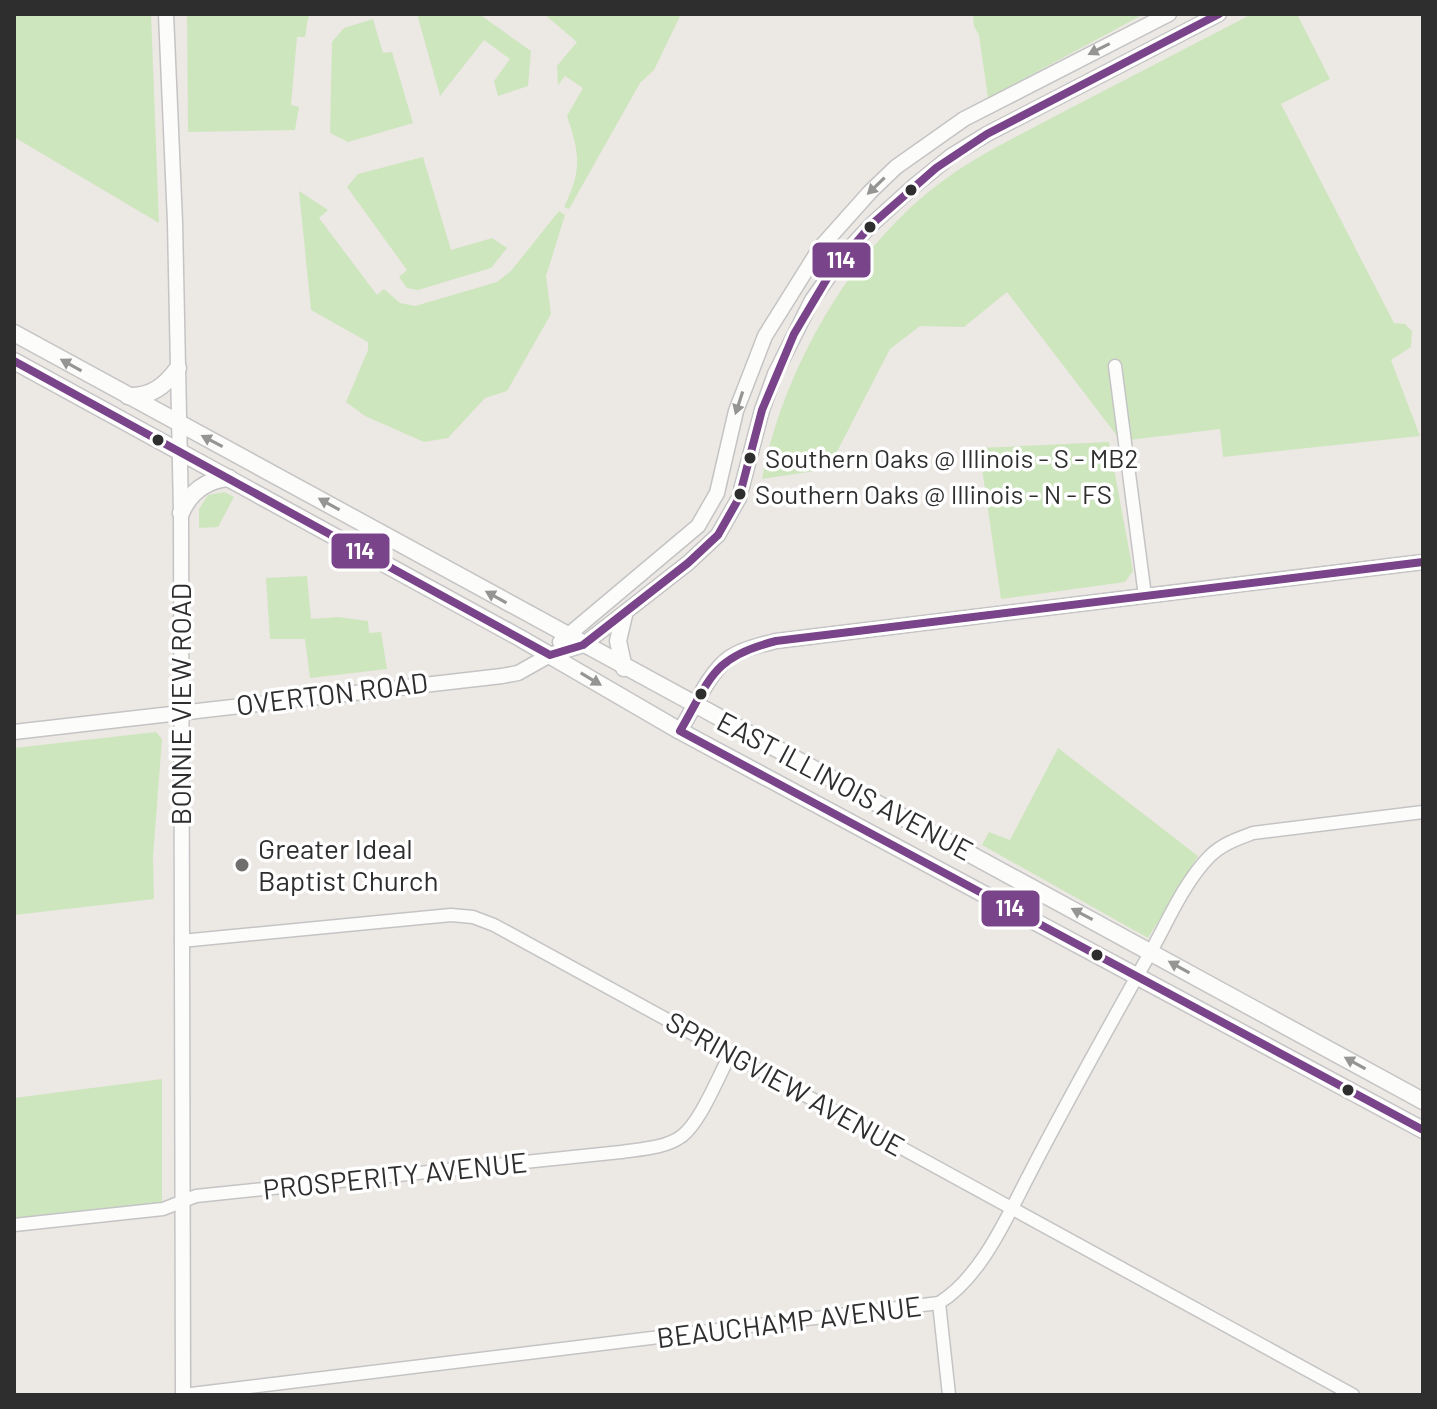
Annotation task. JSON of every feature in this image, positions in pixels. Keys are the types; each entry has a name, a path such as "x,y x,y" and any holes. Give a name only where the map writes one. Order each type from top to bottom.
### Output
{"main road":[{"name":"EAST ILLINOIS AVENUE","path":"14,333 1423,1101"},
{"name":"EAST ILLINOIS AVENUE","path":"14,361 550,655 680,731 1423,1130"},
{"path":"128,396 138,396 166,385 178,368"},
{"path":"181,513 190,497 203,485 229,478"},
{"path":"384,563 398,542"},
{"path":"624,615 618,642 624,668"}],"street":[{"name":"BONNIE VIEW ROAD","path":"166,14 170,58 181,513 183,1395"},
{"path":"550,655 565,635 698,526 713,502 736,411 765,336 820,248 855,208 896,167 964,119 1169,14"},
{"path":"550,655 583,645 707,547 739,498 762,410 775,374 812,300 847,251 871,225 936,168 987,134 1219,14"},
{"path":"855,208 871,225"},
{"path":"1115,366 1145,596"},
{"path":"713,502 732,512"},
{"path":"680,731 715,671 728,658 751,647 776,641 1423,562"},
{"name":"OVERTON ROAD","path":"14,732 502,676 518,673 550,655"},
{"name":"BEAUCHAMP AVENUE","path":"183,1395 939,1303 957,1293 971,1276 1012,1207 1077,1081 1195,874 1208,857 1232,840 1253,833 1423,812"},
{"name":"SPRINGVIEW AVENUE","path":"181,941 451,915 473,917 494,925 1353,1395"},
{"name":"PROSPERITY AVENUE","path":"14,1225 163,1209 196,1196 659,1146 681,1137 692,1125 730,1055"},
{"path":"939,1303 949,1395"}],"green space":[{"path":"14,14 151,14 159,223 14,137"},
{"path":"187,14 311,14 305,37 297,37 291,105 299,107 295,130 188,132"},
{"path":"417,14 479,14 531,51 528,86 498,96 494,81 510,59 484,40 440,96"},
{"path":"544,14 681,14 654,70 640,83 569,209 564,207 574,183 577,152 567,116 583,88 565,76 558,85 557,66 577,42"},
{"path":"973,14 1144,14 988,98"},
{"path":"1252,14 1297,14 1330,79 1281,104 1394,323 1405,324 1412,331 1411,347 1391,360 1420,436 1223,457 1220,429 1121,441 1007,292 964,327 920,326 890,349 828,469 762,479 786,397 824,317 848,279 905,213 936,186 982,155"},
{"path":"373,19 383,53 392,52 413,123 348,142 330,133 332,42 344,28"},
{"path":"423,157 451,250 492,238 507,248 491,268 418,290 407,288 399,277 407,270 347,187 358,174"},
{"path":"299,191 328,210 319,218 377,295 384,289 400,303 415,306 497,282 511,271 559,211 565,215 546,276 551,314 507,391 485,398 448,438 424,442 365,416 346,402 368,350 368,342 311,310"},
{"path":"1109,442 1133,571 1125,582 1001,599 979,448"},
{"path":"224,492 234,497 218,527 199,528 199,509 208,495"},
{"path":"307,576 311,619 338,617 368,621 369,633 381,632 387,669 310,678 305,639 270,639 266,578"},
{"path":"156,732 162,739 153,857 154,899 14,915 14,748"},
{"path":"1058,748 1198,856 1148,938 982,845 989,832 1010,840"},
{"path":"162,1079 162,1203 14,1219 14,1098"}],"transit line":[{"name":"114","path":"14,361 550,655 583,645 688,563 718,535 739,498 762,410 794,334 831,272 871,225 936,168 987,134 1219,14"},
{"name":"114","path":"1423,562 776,641 738,654 716,672 680,731 1423,1130"}],"place":[{"name":"Southern Oaks @ Illinois - S - MB2","path":"750,458"},
{"name":"Southern Oaks @ Illinois - N - FS","path":"740,494"},
{"name":"Greater Ideal Baptist Church","path":"242,865"}]}
